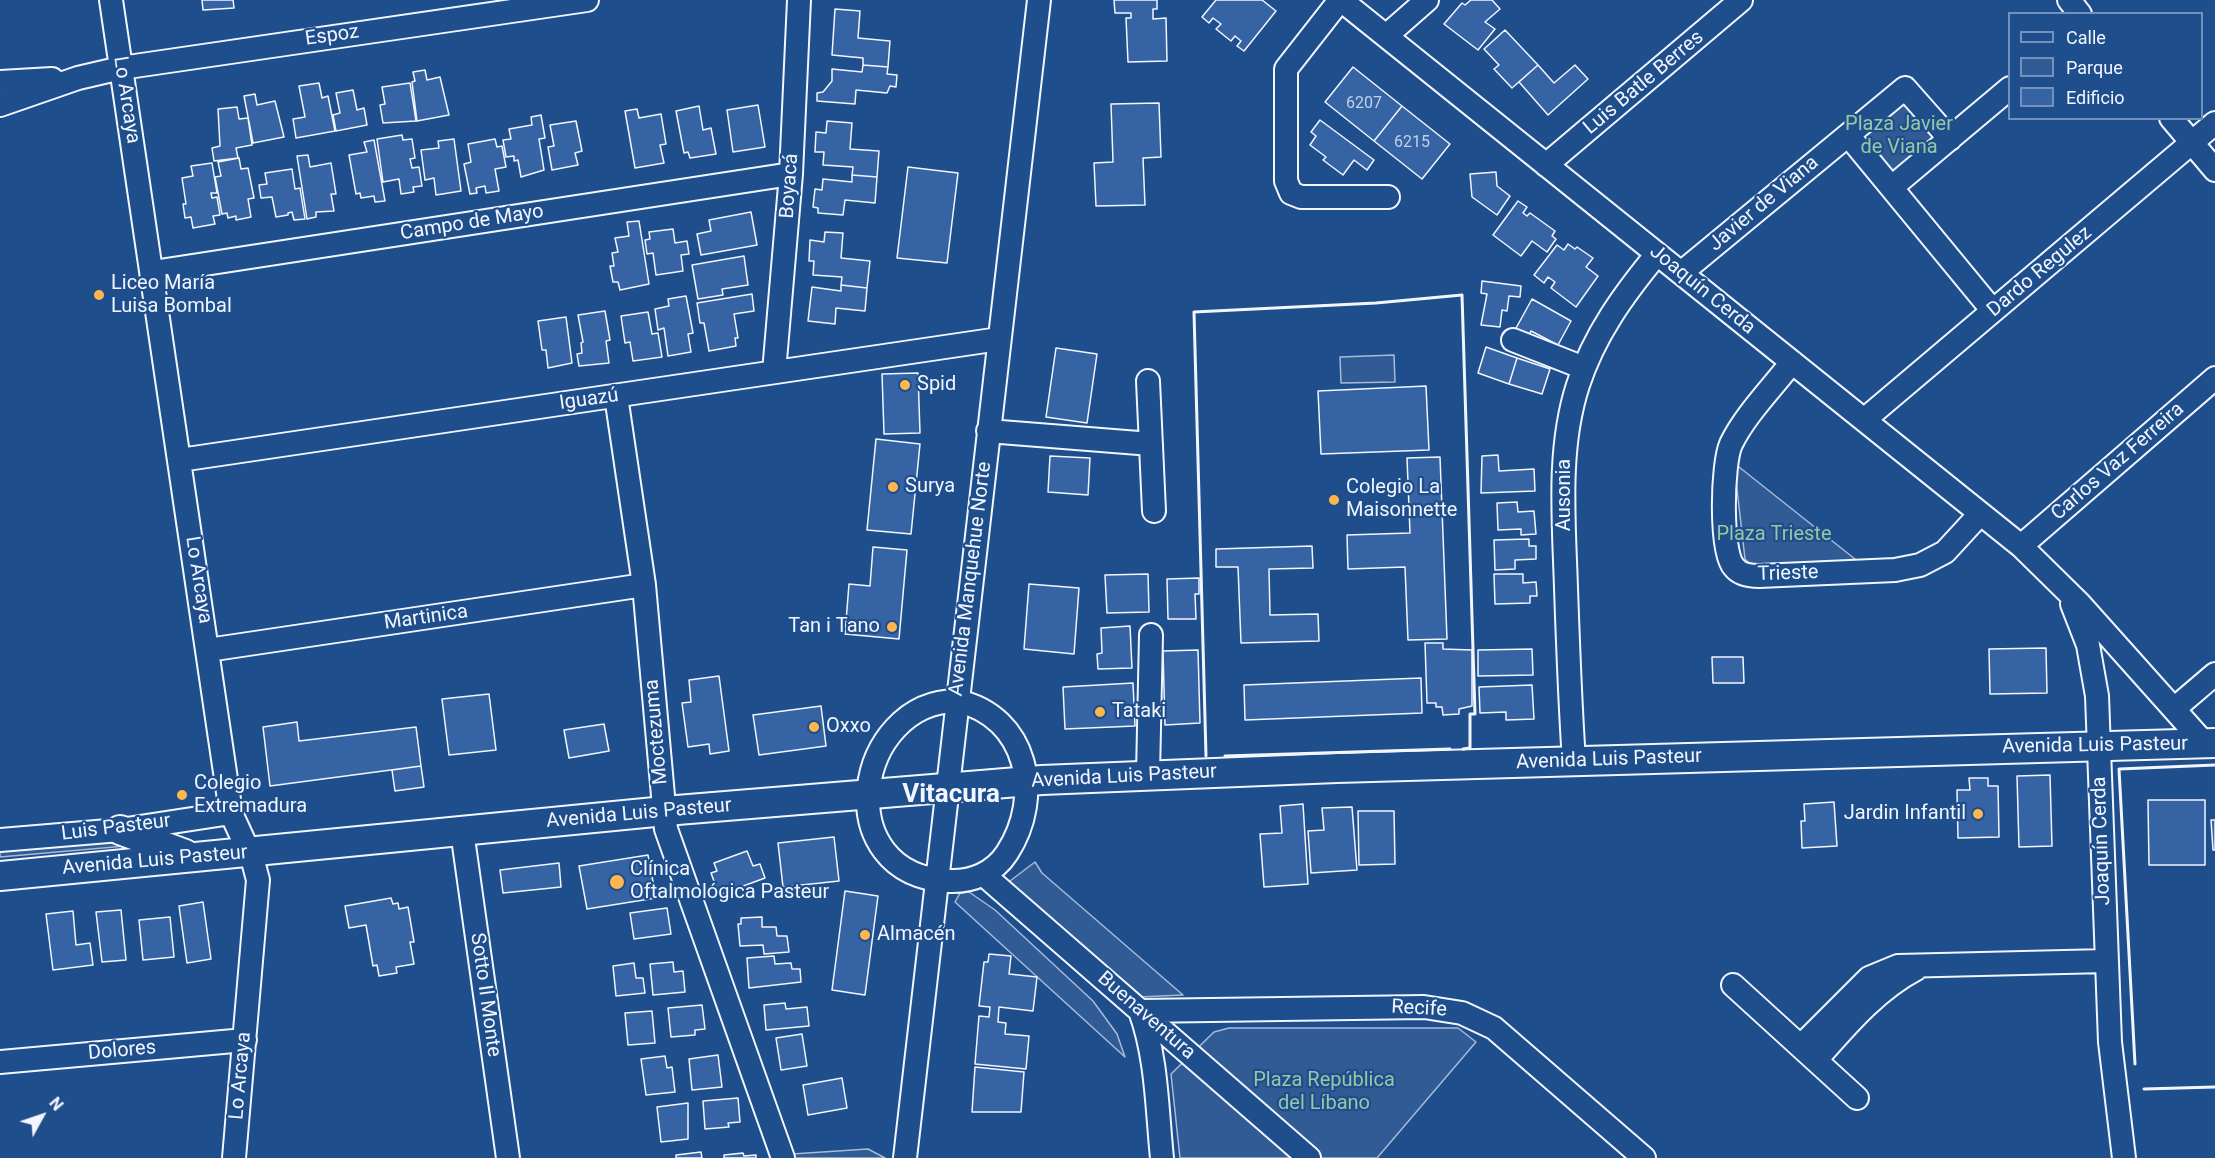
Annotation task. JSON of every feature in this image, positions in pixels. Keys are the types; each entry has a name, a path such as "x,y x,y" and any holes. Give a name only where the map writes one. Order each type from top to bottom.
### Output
{"main road":[{"name":"Avenida Luis Pasteur","path":"0,876 664,812 1024,781 1148,774 2210,743"},
{"path":"120,830 193,857"}],"street":[{"name":"Lo Arcaya","path":"111,0 153,272 231,813 256,870 258,887 234,1158"},
{"name":"Espoz","path":"0,105 78,78 121,68 242,48 587,0"},
{"name":"Boyacá","path":"774,372 791,174 799,0"},
{"name":"Avenida Manquehue Norte","path":"905,1158 1039,0"},
{"name":"Joaquín Cerda","path":"1340,0 2021,546 2061,585 2174,709 2210,743"},
{"path":"1340,0 1287,69 1286,181 1292,193 1301,197 1388,197"},
{"path":"1386,36 1427,0"},
{"name":"Luis Batle Berres","path":"1546,165 1741,0"},
{"path":"2069,0 2078,12"},
{"name":"Espoz","path":"0,82 78,78"},
{"name":"Javier de Viana","path":"1681,273 1905,88 1950,140"},
{"path":"1892,188 2008,90"},
{"path":"2173,120 2215,170"},
{"name":"Dardo Regulez","path":"1864,420 2215,123"},
{"path":"1848,135 1993,311"},
{"name":"Campo de Mayo","path":"153,272 791,174"},
{"name":"Ausonia","path":"1574,761 1565,554 1565,457 1571,412 1584,368 1611,315 1657,254"},
{"name":"Iguazú","path":"180,460 999,339"},
{"path":"1513,340 1584,368"},
{"name":"Trieste","path":"1792,362 1738,431 1726,458 1723,476 1725,523 1728,554 1734,569 1741,573 1759,576 1908,568 1932,561 1945,552 1980,514"},
{"name":"Carlos Vaz Ferreira","path":"2021,546 2215,378"},
{"path":"1148,381 1154,511"},
{"name":"Moctezuma","path":"616,396 644,585 664,812 670,845 783,1158"},
{"path":"988,431 1151,444"},
{"name":"Martinica","path":"208,650 644,585"},
{"name":"Joaquín Cerda","path":"2061,585 2083,629 2093,663 2099,716 2110,1042 2124,1158"},
{"path":"1148,774 1151,635"},
{"path":"2174,709 2215,674"},
{"path":"957,701 989,712 1007,728 1022,757 1024,781 1024,813 1017,835 1004,858 984,875 958,881 937,880 908,873 882,850 871,826 869,793 877,760 896,726 923,706 957,701"},
{"name":"Luis Pasteur","path":"0,840 120,830 231,813"},
{"name":"Sotto Il Monte","path":"462,831 508,1158"},
{"name":"Buenaventura","path":"984,875 1309,1158"},
{"path":"1808,1053 1897,981 1920,967 2106,962"},
{"path":"1733,985 1857,1098"},
{"name":"Recife","path":"1140,1011 1214,1012 1424,1007 1462,1012 1500,1033 1644,1158"},
{"path":"1140,1011 1146,1028 1152,1062 1162,1158"},
{"path":"1182,1047 1194,1022 1214,1012"},
{"name":"Dolores","path":"0,1062 245,1040"}],"green space":[{"name":"Plaza Javier de Viana","path":"1903,93 1943,140 1894,181 1854,134"},
{"path":"1394,355 1395,382 1341,383 1340,357"},
{"name":"Plaza Trieste","path":"1734,463 1865,567 1755,569 1745,559"},
{"path":"124,837 137,845 0,857 0,851"},
{"path":"1035,862 1042,873 1183,995 1139,997 1006,884"},
{"path":"969,892 995,910 1093,1001 1117,1034 1125,1057 955,902 960,893"},
{"name":"Plaza República del Líbano","path":"1229,1028 1458,1028 1476,1042 1377,1158 1180,1158 1171,1074 1214,1032"},
{"path":"868,1149 885,1158 793,1158 792,1154"}],"building":[{"path":"202,0 233,0 234,8 203,10"},
{"path":"1114,0 1157,0 1157,9 1153,9 1153,19 1166,18 1167,61 1128,62 1126,18 1131,18 1131,13 1115,13"},
{"path":"1216,0 1262,0 1276,11 1244,51 1237,46 1241,41 1235,36 1231,41 1216,29 1221,24 1213,18 1209,23 1202,17"},
{"path":"1471,0 1492,0 1500,9 1485,22 1495,29 1478,50 1444,24 1462,3 1465,5"},
{"path":"835,9 860,11 858,38 890,41 888,67 863,65 863,58 832,55"},
{"path":"1505,30 1538,65 1512,88 1494,69 1499,65 1484,49"},
{"path":"863,65 888,67 887,74 897,75 896,87 890,86 887,93 856,90 855,104 817,101 817,93 823,92 832,81 832,69 862,72"},
{"path":"1538,65 1554,83 1575,65 1588,79 1548,115 1519,82"},
{"path":"1353,67 1402,106 1374,141 1325,102"},
{"path":"425,70 427,80 440,77 449,115 417,121 412,82 415,81 413,72"},
{"path":"319,83 322,98 328,96 335,131 296,138 293,119 305,117 299,86"},
{"path":"410,83 416,121 383,123 380,105 385,104 382,87"},
{"path":"353,90 357,110 364,108 367,125 336,131 333,115 340,113 336,93"},
{"path":"255,94 257,105 275,101 284,137 253,143 244,96"},
{"path":"1159,103 1161,157 1143,158 1145,205 1096,206 1094,163 1113,162 1111,104"},
{"path":"758,105 765,147 733,152 727,110"},
{"path":"699,106 703,130 711,128 716,154 690,158 688,152 684,153 676,111"},
{"path":"1402,106 1450,144 1422,179 1374,141"},
{"path":"237,107 239,119 248,118 252,145 236,148 238,158 214,161 212,148 220,146 218,109"},
{"path":"637,109 639,118 661,114 666,144 660,145 664,163 635,168 625,111"},
{"path":"541,115 545,138 539,139 544,170 521,177 518,160 514,161 514,156 506,157 503,140 511,139 509,129 532,125 531,117"},
{"path":"1320,120 1374,160 1367,170 1354,160 1343,175 1323,160 1326,157 1310,145 1316,136 1311,132"},
{"path":"576,121 582,151 575,153 578,165 552,170 548,147 554,146 550,125"},
{"path":"827,121 852,123 850,149 879,151 877,177 852,175 853,167 823,165 824,152 815,152 816,132 826,133"},
{"path":"402,135 403,140 412,139 415,158 410,159 412,168 419,167 422,186 413,187 414,192 401,194 399,179 383,182 377,139"},
{"path":"454,139 461,191 436,195 434,178 425,180 421,150 439,148 438,141"},
{"path":"495,139 497,147 502,146 506,167 495,169 499,191 486,193 485,186 476,188 477,193 470,194 464,164 471,162 468,144"},
{"path":"374,140 385,201 375,202 374,196 361,198 360,193 356,194 349,155 367,152 364,142"},
{"path":"308,155 310,167 331,163 336,194 331,194 334,211 316,212 316,217 307,219 297,156"},
{"path":"239,158 241,169 248,168 254,198 248,199 251,217 236,220 236,216 228,218 227,213 222,214 215,177 221,176 218,162"},
{"path":"212,163 217,193 211,193 212,198 217,197 220,215 213,216 215,224 193,228 191,217 185,218 183,204 186,204 182,178 193,176 191,166"},
{"path":"908,167 958,173 947,263 897,258"},
{"path":"292,169 295,189 300,188 305,219 294,220 292,212 276,217 272,197 261,198 259,185 267,184 265,173"},
{"path":"1496,172 1497,186 1510,196 1497,215 1472,197 1470,174"},
{"path":"852,175 877,177 875,203 845,200 843,215 818,213 818,208 813,207 815,189 822,190 823,179 852,182"},
{"path":"1518,201 1527,207 1523,213 1527,216 1530,213 1555,231 1552,236 1556,239 1547,252 1532,241 1521,256 1493,235"},
{"path":"751,212 757,245 701,255 697,234 711,231 709,220"},
{"path":"639,221 649,284 620,290 618,282 613,282 610,266 614,266 612,253 618,252 615,238 629,236 627,222"},
{"path":"673,229 675,243 687,241 689,254 681,255 683,271 656,275 653,253 647,254 645,240 650,239 649,232"},
{"path":"825,232 843,233 841,258 870,261 867,288 841,285 842,277 813,275 814,261 809,261 810,240 824,242"},
{"path":"1568,244 1593,258 1586,267 1598,276 1576,307 1551,288 1555,282 1548,277 1544,283 1534,275 1557,245 1564,250"},
{"path":"744,256 748,285 722,289 723,295 698,299 692,265"},
{"path":"1482,281 1521,286 1520,297 1509,296 1507,311 1502,310 1500,327 1481,325 1487,294 1481,293"},
{"path":"841,285 867,288 865,311 836,308 835,324 808,321 812,287 841,291"},
{"path":"752,294 754,311 734,314 738,338 735,338 736,346 709,351 704,323 700,323 697,303"},
{"path":"686,296 693,333 688,334 691,352 668,356 664,328 658,330 655,309 669,306 668,299"},
{"path":"1532,299 1571,321 1558,345 1531,331 1528,337 1515,330"},
{"path":"605,311 610,340 606,341 609,363 579,366 577,354 582,353 581,343 583,342 578,315"},
{"path":"648,312 652,334 658,333 662,357 633,361 630,342 625,343 621,316"},
{"path":"566,317 572,363 548,368 546,350 542,350 538,321"},
{"path":"1486,347 1517,358 1509,384 1478,373"},
{"path":"1056,348 1097,354 1087,423 1046,417"},
{"path":"1517,358 1550,369 1542,394 1509,384"},
{"path":"918,373 920,433 884,434 882,374"},
{"path":"1426,386 1429,450 1321,454 1318,391"},
{"name":"Surya","path":"876,439 920,444 911,534 867,530"},
{"path":"1498,455 1499,471 1534,469 1535,491 1481,493 1482,456"},
{"path":"1050,456 1090,458 1088,495 1048,492"},
{"path":"1440,457 1447,639 1408,640 1405,567 1348,569 1347,535 1410,533 1407,458"},
{"path":"1517,502 1518,512 1534,511 1536,534 1521,535 1521,529 1498,530 1497,503"},
{"path":"1529,539 1529,546 1536,546 1536,559 1515,560 1515,569 1495,570 1494,540"},
{"path":"1312,546 1313,568 1269,569 1270,615 1318,614 1319,641 1241,643 1238,567 1216,567 1216,549"},
{"path":"873,547 907,550 899,639 845,634 849,584 870,586"},
{"path":"1148,574 1149,612 1107,613 1105,575"},
{"path":"1494,574 1523,574 1523,583 1536,582 1537,596 1530,596 1530,603 1495,604"},
{"path":"1199,578 1199,594 1195,594 1196,619 1168,619 1167,579"},
{"path":"1029,584 1079,588 1074,654 1024,649"},
{"path":"1130,626 1132,668 1098,669 1097,654 1102,653 1101,628"},
{"path":"1425,643 1443,643 1443,649 1472,650 1472,706 1459,709 1459,714 1443,715 1442,707 1436,707 1436,703 1427,703"},
{"path":"2046,648 2047,693 1990,694 1989,649"},
{"path":"1532,649 1533,675 1478,676 1478,650"},
{"path":"1198,650 1200,723 1165,725 1163,651"},
{"path":"1712,657 1743,657 1744,683 1713,683"},
{"path":"719,676 729,751 710,754 709,744 688,747 682,703 691,702 689,680"},
{"path":"1421,678 1422,713 1245,720 1244,685"},
{"path":"1133,683 1135,726 1065,729 1063,687"},
{"path":"1532,685 1534,719 1506,720 1506,712 1480,713 1479,687"},
{"path":"489,694 496,750 449,755 442,699"},
{"path":"821,706 826,746 759,755 753,715"},
{"path":"297,722 299,741 416,727 421,766 270,786 263,727"},
{"path":"604,724 609,751 569,758 564,730"},
{"path":"421,766 424,787 395,791 392,770"},
{"path":"2050,775 2052,846 2019,847 2017,776"},
{"name":"Jardin Infantil","path":"1969,778 1988,778 1988,786 1998,786 1999,837 1958,838 1957,790 1970,790"},
{"path":"2148,800 2205,800 2205,865 2149,865"},
{"path":"1834,802 1837,846 1802,848 1801,821 1805,821 1804,804"},
{"path":"1303,804 1308,884 1264,887 1260,834 1282,833 1280,806"},
{"path":"1352,807 1357,870 1311,873 1308,831 1324,830 1322,808"},
{"path":"1358,811 1394,811 1395,864 1359,865"},
{"path":"2211,820 2215,820 2215,850 2213,850"},
{"path":"834,837 839,881 783,887 778,843"},
{"path":"747,851 753,866 760,864 765,878 719,895 711,873 717,871 714,863"},
{"name":"Clínica Oftalmológica Pasteur","path":"648,855 656,898 587,909 579,866"},
{"path":"559,863 561,887 503,893 500,870"},
{"path":"845,891 878,896 865,995 832,990"},
{"path":"391,898 393,904 398,903 399,909 408,907 414,942 410,942 414,964 396,967 397,973 379,976 377,965 373,966 366,925 349,928 345,906"},
{"path":"203,902 211,959 187,963 179,906"},
{"path":"667,908 671,934 634,939 630,913"},
{"path":"121,910 126,960 102,962 96,912"},
{"path":"73,911 76,945 90,943 93,965 53,970 46,914"},
{"path":"170,917 174,957 143,960 139,920"},
{"path":"762,917 762,927 776,927 777,936 787,936 789,952 764,954 763,945 740,946 738,924 741,924 741,918"},
{"path":"989,954 1011,956 1009,974 1037,977 1033,1011 999,1007 998,1022 1006,1023 1005,1034 1029,1036 1026,1069 975,1064 979,1016 989,1017 990,1007 979,1006 984,962 988,962"},
{"path":"774,956 775,964 791,963 792,969 800,969 801,982 749,988 747,958"},
{"path":"673,962 674,972 683,971 685,992 653,995 650,964"},
{"path":"634,963 636,978 643,978 645,993 616,996 613,966"},
{"path":"785,1003 786,1009 807,1007 809,1026 766,1030 764,1005"},
{"path":"702,1005 705,1029 695,1030 695,1035 671,1037 668,1008"},
{"path":"652,1011 655,1043 628,1045 625,1013"},
{"path":"802,1034 807,1066 781,1070 776,1038"},
{"path":"718,1055 722,1087 692,1090 689,1059"},
{"path":"665,1056 667,1068 672,1067 675,1092 646,1095 641,1059"},
{"path":"975,1067 1024,1072 1021,1112 972,1112"},
{"path":"842,1078 847,1108 808,1115 803,1085"},
{"path":"738,1098 740,1122 728,1123 729,1127 705,1129 703,1101"},
{"path":"688,1103 688,1139 661,1142 657,1107"},
{"path":"701,1152 702,1158 676,1158 676,1155"},
{"path":"743,1153 744,1156 756,1155 756,1158 724,1158 724,1155"}],"wall":[{"path":"1206,756 1194,312 1376,303 1462,295 1475,714 1470,714 1470,748 1463,749"},
{"path":"1225,756 1450,749"},
{"path":"2135,1064 2119,769 2215,765"},
{"path":"2144,1089 2215,1087"}],"place":[{"name":"Liceo María Luisa Bombal","path":"99,295"},
{"name":"Spid","path":"905,385"},
{"name":"Surya","path":"893,487"},
{"name":"Colegio La Maisonnette","path":"1334,500"},
{"name":"Tan i Tano","path":"892,627"},
{"name":"Tataki","path":"1100,712"},
{"name":"Oxxo","path":"814,727"},
{"name":"Colegio Extremadura","path":"182,795"},
{"name":"Jardin Infantil","path":"1978,814"},
{"name":"Clínica Oftalmológica Pasteur","path":"617,882"},
{"name":"Almacén","path":"865,935"}],"district":[{"name":"Vitacura","path":"951,795"}]}
